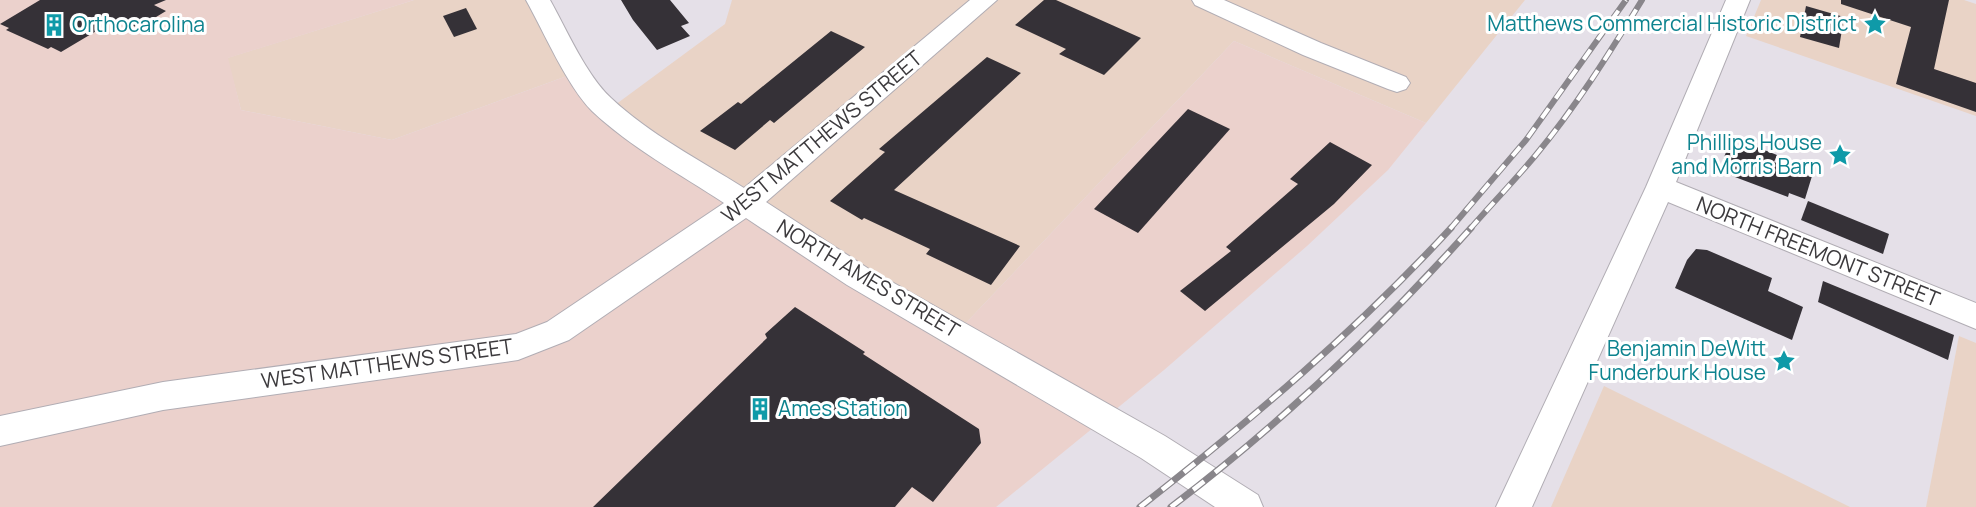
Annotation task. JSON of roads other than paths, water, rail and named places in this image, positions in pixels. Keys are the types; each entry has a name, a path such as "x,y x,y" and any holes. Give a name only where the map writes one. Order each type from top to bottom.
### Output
{"street":[{"name":"NORTH AMES STREET","path":"538,0 580,75 600,103 629,126 858,277 1153,447 1245,507"},
{"name":"WEST MATTHEWS STREET","path":"0,431 164,396 518,347 558,331 746,204 985,0"},
{"path":"1204,0 1312,49 1397,83"},
{"path":"1514,507 1660,187 1738,0"},
{"name":"NORTH FREEMONT STREET","path":"1660,187 1976,316"}],"railway":[{"path":"1450,229 1526,140 1626,0"},
{"path":"1470,229 1550,138 1578,100 1642,0"},
{"path":"1140,507 1222,442 1301,374 1378,303 1451,228"},
{"path":"1171,507 1251,443 1328,375 1401,303 1471,228"}],"place":[{"name":"Matthews Commercial Historic District","path":"1875,24"},
{"name":"Orthocarolina","path":"54,25"},
{"name":"Phillips House and Morris Barn","path":"1840,155"},
{"name":"Benjamin DeWitt Funderburk House","path":"1784,361"},
{"name":"Ames Station","path":"760,409"}]}
